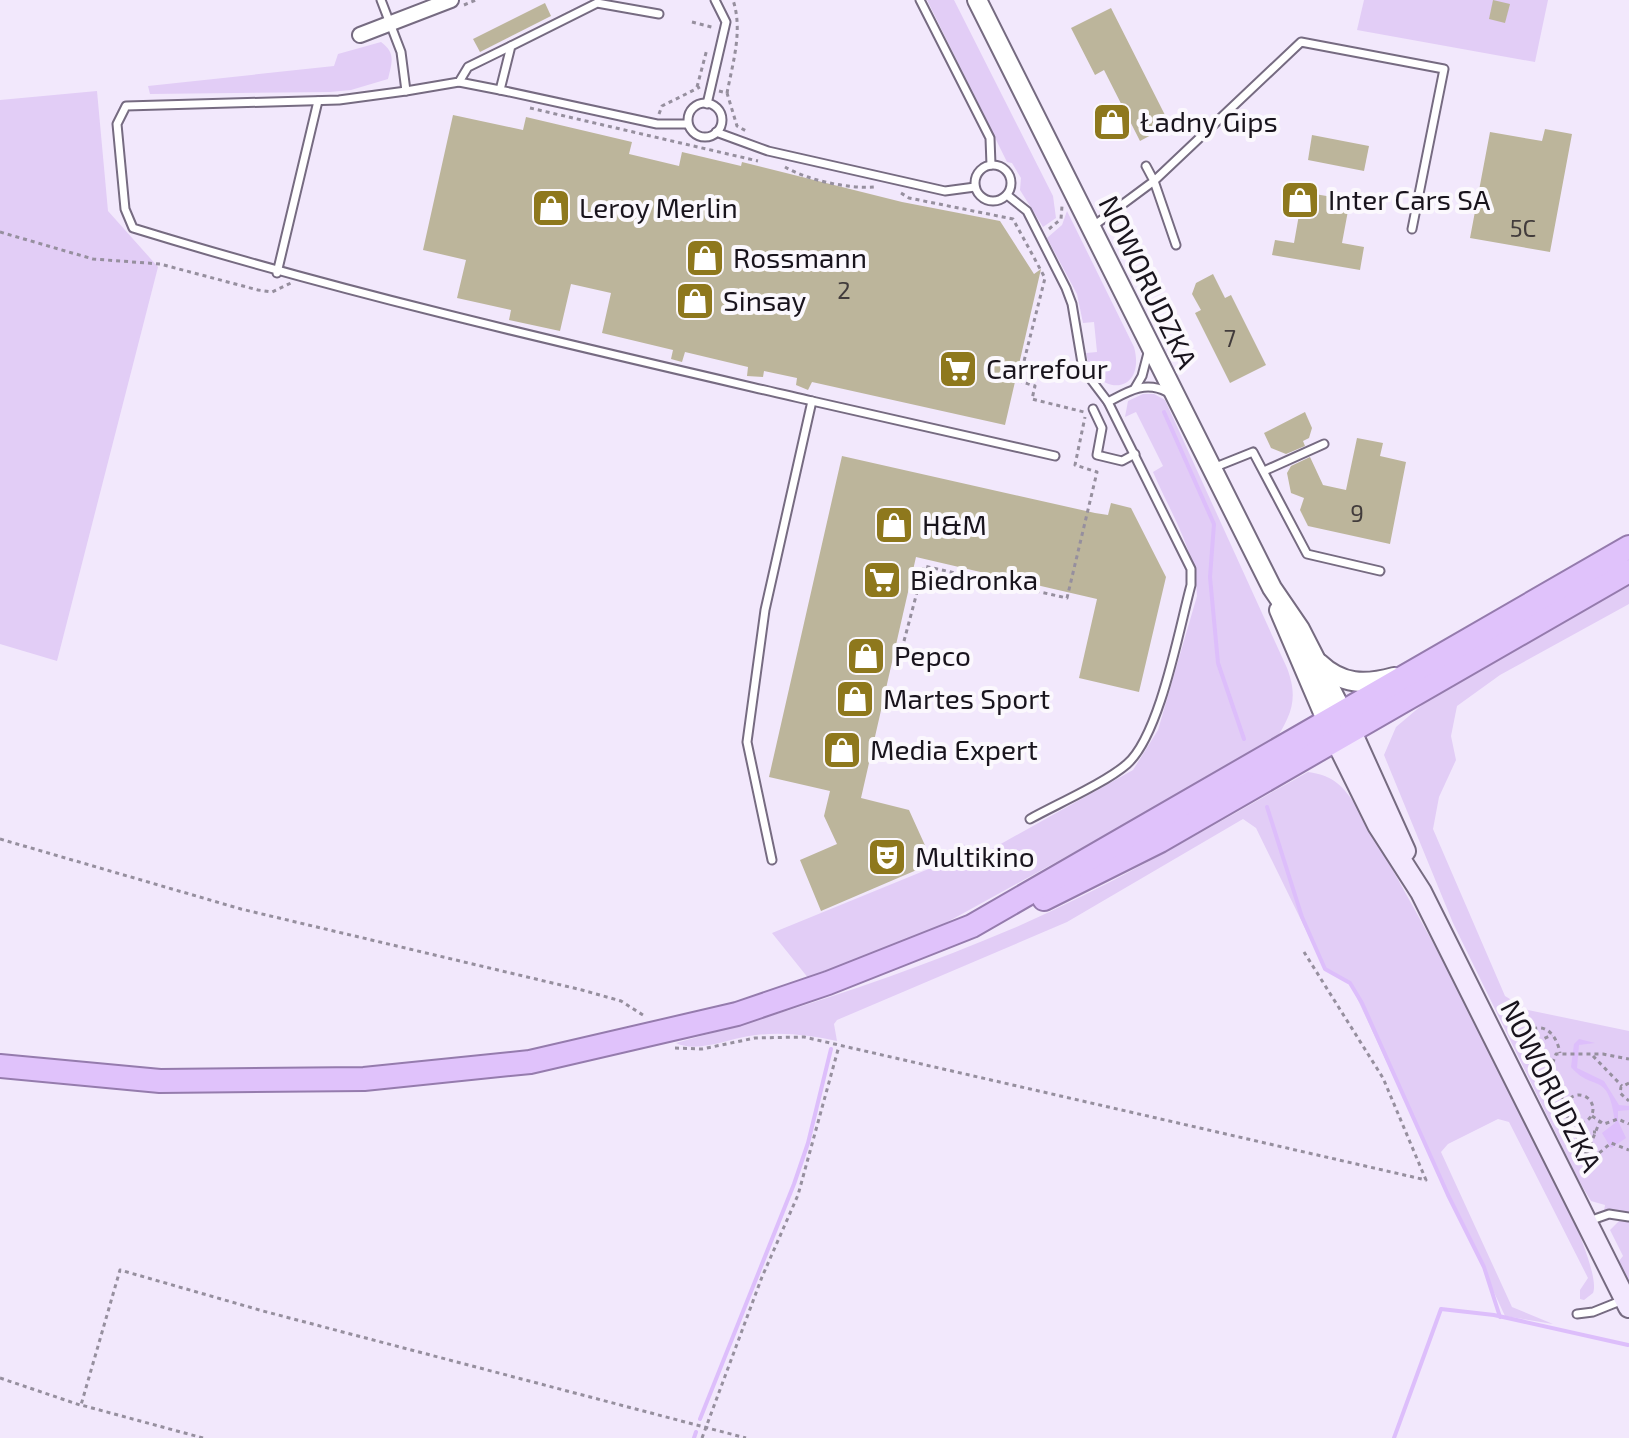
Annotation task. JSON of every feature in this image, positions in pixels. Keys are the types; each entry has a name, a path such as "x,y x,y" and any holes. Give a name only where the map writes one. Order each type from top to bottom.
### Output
{"highway":[{"path":"0,1066 160,1081 322,1081 530,1062 660,1034 798,994 1084,882 1339,727 1413,672 1629,547"},
{"path":"972,926 1629,571"}],"main road":[{"name":"NOWORUDZKA","path":"1339,727 1378,825 1421,892 1627,1303"}],"street":[{"path":"360,35 451,0"},
{"name":"NOWORUDZKA","path":"977,0 1272,588 1318,663 1339,727"},
{"name":"NOWORUDZKA","path":"1272,588 1288,636 1339,727"},
{"path":"1318,663 1341,678 1363,684 1413,672"}],"lane":[{"path":"381,0 401,52 406,91"},
{"path":"707,104 726,22 715,0"},
{"path":"920,0 990,138 991,165"},
{"path":"459,82 468,67 597,3 659,14"},
{"path":"1090,228 1115,214 1154,181 1301,42 1444,69 1412,229"},
{"path":"500,90 511,46"},
{"path":"707,104 721,115 716,132 707,137 698,135 688,124 657,124 459,82 318,101 126,106 117,124 125,209 133,228 277,273 424,312 1055,456"},
{"path":"277,273 318,101"},
{"path":"688,124 693,109 707,104"},
{"path":"716,132 768,151 945,191 975,187"},
{"path":"991,165 1000,166 1010,174 1012,183 1007,195 1000,200 986,200 975,187 978,172 991,165"},
{"path":"1146,166 1176,245"},
{"path":"1007,195 1020,202 1039,234 1072,304 1083,369 1108,402 1191,569 1191,585 1157,710 1129,763 1030,819"},
{"path":"1135,388 1147,363 1149,346"},
{"path":"1108,402 1135,388 1160,388 1173,395"},
{"path":"772,860 747,742 765,610 812,401"},
{"path":"1093,409 1102,428 1097,455 1122,461 1135,454"},
{"path":"1264,471 1324,444"},
{"path":"1211,469 1253,452 1307,554 1380,571"},
{"path":"1587,1222 1609,1214 1629,1217"},
{"path":"1577,1314 1627,1303"}],"path":[{"path":"727,93 738,33 733,0"},
{"path":"697,87 709,42"},
{"path":"533,96 530,110 533,111 787,167 795,173 861,188 875,186"},
{"path":"888,190 909,198 1013,219 1045,278 1019,381 1035,386 1032,399 1086,412 1075,465 1097,472 1067,598 924,566 904,641"},
{"path":"1024,239 1039,234 1061,219 1058,195"},
{"path":"0,232 93,259 160,264 272,292 283,289 296,278"},
{"path":"0,839 241,909 621,1001 640,1011 668,1045 680,1050 755,1038 804,1037 1426,1180 1383,1078 1304,952"},
{"path":"1560,1053 1549,1030 1531,1029 1527,1032 1538,1058 1551,1065 1560,1077 1566,1117 1579,1121 1592,1116"},
{"path":"1531,1044 1552,1035"},
{"path":"702,1438 762,1277 798,1195 839,1046"},
{"path":"1551,1065 1556,1054 1560,1053 1629,1059"},
{"path":"1593,1056 1622,1086"},
{"path":"1622,1086 1629,1083"},
{"path":"1622,1086 1620,1096 1629,1101"},
{"path":"1563,1107 1569,1098 1588,1099 1594,1104 1592,1116"},
{"path":"1592,1116 1607,1124 1616,1120 1629,1125 1629,1116"},
{"path":"1579,1121 1577,1137 1587,1153"},
{"path":"1587,1153 1600,1121"},
{"path":"1585,1132 1596,1132"},
{"path":"1587,1153 1598,1154 1609,1144 1629,1148"},
{"path":"81,1405 120,1270 263,1311 706,1425 746,1438"},
{"path":"0,1378 81,1405 203,1438"}],"shaded area":[{"path":"927,0 954,0 1053,196 1056,218 1043,227 1020,190 1021,178 1012,163 1007,162"},
{"path":"1364,0 1548,0 1535,62 1357,30"},
{"path":"381,42 391,54 388,79 351,90 150,94 148,86 334,66 338,54"},
{"path":"97,91 108,211 158,267 57,661 0,644 0,100"},
{"path":"1067,211 1134,347 1136,363 1133,375 1127,382 1118,385 1099,378 1091,368 1086,353 1097,352 1094,322 1083,323 1077,294 1047,238 1062,225"},
{"path":"1143,394 1154,394 1165,400 1287,668 1293,698 1280,733 1274,742 931,931 809,979 772,933 953,859 956,843 990,850 1133,770 1158,730 1197,596 1196,579 1187,548 1153,472 1163,466 1136,412 1125,417 1128,401"},
{"path":"1629,583 1629,604 1500,675 1457,706 1451,736 1456,760 1439,797 1433,829 1505,996 1528,1010 1629,1031 1629,1282 1619,1261 1623,1256 1610,1230 1620,1220 1604,1211 1605,1205 1591,1201 1580,1183 1453,923 1384,755 1396,727 1435,694"},
{"path":"1308,772 1337,783 1357,806 1494,1057 1568,1208 1589,1263 1593,1293 1584,1300 1580,1299 1580,1290 1588,1278 1509,1122 1498,1119 1448,1144 1441,1152 1512,1307 1553,1324 1505,1316 1350,983 1325,969 1256,828 1243,819 1067,922 837,1020 834,1024 837,1041 776,1034 747,1036 694,1047 676,1043 846,992 1014,928 1126,874"},
{"path":"1579,1039 1595,1043 1579,1045 1577,1068 1604,1081 1619,1105 1629,1106 1629,1110 1618,1111 1618,1121 1626,1138 1611,1148 1602,1133 1615,1123 1609,1095 1599,1084 1579,1075 1571,1067 1574,1044"}],"building":[{"path":"1493,0 1510,4 1505,23 1489,19"},
{"path":"545,3 551,16 480,52 473,39"},
{"path":"1111,8 1170,125 1140,141 1104,70 1095,75 1071,28"},
{"path":"453,115 523,130 526,117 632,142 629,154 679,166 682,152 741,166 742,162 902,202 1000,221 1034,274 1041,269 1005,425 812,382 808,390 796,385 797,378 764,371 763,377 747,376 748,367 685,352 682,362 671,359 673,350 602,333 611,293 571,284 560,331 509,320 511,310 457,298 466,260 423,250"},
{"path":"1545,129 1572,134 1550,252 1470,238 1490,132 1542,141"},
{"path":"1312,135 1369,146 1364,171 1308,160"},
{"path":"1303,192 1350,200 1342,243 1364,247 1360,270 1272,255 1275,240 1294,243"},
{"path":"1213,274 1225,298 1231,295 1266,365 1230,383 1195,313 1201,310 1192,294 1196,283"},
{"path":"1305,412 1312,428 1309,438 1303,441 1305,446 1286,454 1271,448 1264,433"},
{"path":"1357,438 1383,443 1380,456 1406,462 1390,544 1308,526 1300,510 1304,498 1291,493 1287,473 1291,466 1310,457 1323,485 1346,490"},
{"path":"842,456 1095,513 1108,515 1111,503 1131,508 1166,577 1139,692 1079,678 1097,599 916,557 861,798 909,810 933,863 821,911 800,860 837,844 824,816 830,791 769,777"}],"waterway":[{"path":"1164,412 1214,524 1210,577 1218,663 1244,739"},
{"path":"1267,807 1302,917 1325,969 1350,983 1362,1003 1448,1195 1484,1267 1500,1317"},
{"path":"700,1419 794,1184 808,1143 831,1049"},
{"path":"1394,1438 1441,1309 1494,1315 1628,1345"},
{"path":"694,1438 696,1432"}],"place":[{"name":"Ładny Gips","path":"1112,122"},
{"name":"Inter Cars SA","path":"1300,200"},
{"name":"Leroy Merlin","path":"551,208"},
{"name":"Rossmann","path":"705,258"},
{"name":"Sinsay","path":"695,301"},
{"name":"Carrefour","path":"958,369"},
{"name":"H&M","path":"894,525"},
{"name":"Biedronka","path":"882,580"},
{"name":"Pepco","path":"866,656"},
{"name":"Martes Sport","path":"855,699"},
{"name":"Media Expert","path":"842,750"},
{"name":"Multikino","path":"887,857"}]}
